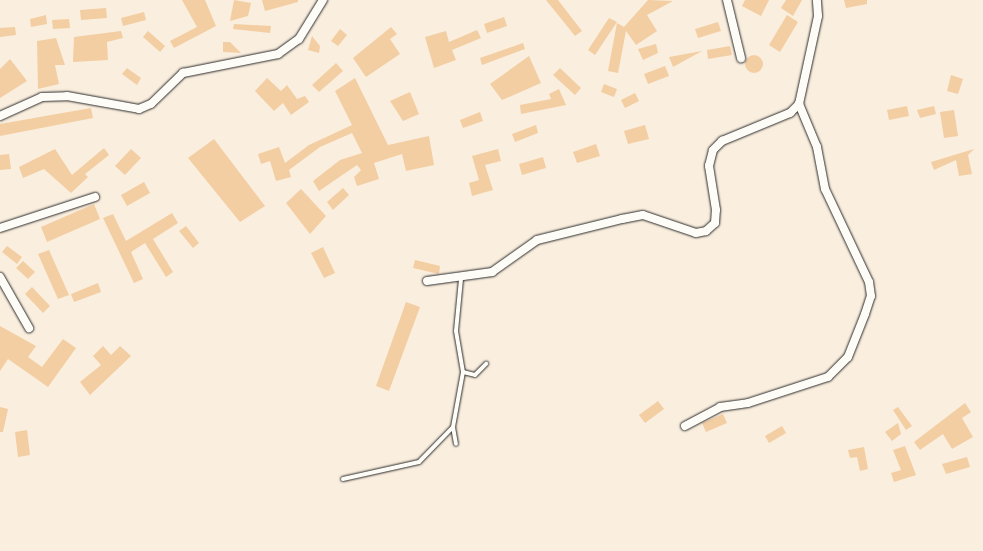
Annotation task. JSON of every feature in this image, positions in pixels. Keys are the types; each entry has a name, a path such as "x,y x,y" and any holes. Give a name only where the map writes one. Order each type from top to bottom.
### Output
{"street":[{"path":"0,116 42,97 67,96 139,109 151,104 183,73 278,54 299,39 323,0"},
{"path":"728,0 741,58"},
{"path":"427,281 461,279 492,272 537,240 643,215 696,233 706,231 715,223 716,210 709,166 713,150 722,141 790,113 799,104 818,16 817,0"},
{"path":"685,426 720,407 748,403 828,377 848,357 863,321 871,296 869,282 825,189 817,147 799,104"},
{"path":"0,228 95,197"},
{"path":"0,277 29,328"}],"lane":[{"path":"456,444 452,427 463,372 456,331 461,279"},
{"path":"463,372 475,374 486,364"},
{"path":"343,479 419,462 452,427"}],"building":[{"path":"182,0 205,0 216,26 174,48 170,41 197,27"},
{"path":"234,0 251,3 248,16 230,21"},
{"path":"262,0 298,0 298,2 265,11"},
{"path":"546,0 558,0 582,31 575,36"},
{"path":"648,0 673,1 647,15 657,31 636,45 626,31 618,73 608,71 617,23 624,27"},
{"path":"745,0 769,0 761,16 742,6"},
{"path":"786,0 802,0 793,16 781,8"},
{"path":"844,0 867,0 867,4 846,8"},
{"path":"106,8 107,18 81,20 80,10"},
{"path":"144,12 146,20 123,26 121,18"},
{"path":"46,15 47,24 31,27 30,19"},
{"path":"787,15 798,22 780,52 769,45"},
{"path":"504,17 507,26 487,33 484,24"},
{"path":"609,18 617,22 595,55 588,50"},
{"path":"69,19 70,28 53,29 52,20"},
{"path":"718,22 721,31 698,38 695,29"},
{"path":"234,24 271,26 270,33 233,29"},
{"path":"15,27 16,35 0,37 0,28"},
{"path":"391,27 397,34 390,39 400,54 366,77 353,58"},
{"path":"340,29 347,35 338,46 331,41"},
{"path":"477,30 481,38 452,50 456,60 434,68 425,37 446,31 449,42"},
{"path":"121,31 123,38 107,42 108,60 73,62 74,37"},
{"path":"148,31 165,46 160,52 143,37"},
{"path":"312,36 320,46 319,53 308,50"},
{"path":"56,38 65,65 55,65 59,84 38,89 37,41"},
{"path":"223,42 230,42 241,53 223,52"},
{"path":"523,43 525,49 482,65 480,58"},
{"path":"656,44 658,53 643,60 638,49"},
{"path":"730,46 732,55 708,59 707,50"},
{"path":"702,51 673,67 669,57"},
{"path":"754,55 760,58 763,64 760,70 754,73 748,70 745,64 748,58"},
{"path":"529,56 541,83 502,100 490,84"},
{"path":"10,59 27,81 0,98 0,69"},
{"path":"336,63 343,71 319,92 312,85"},
{"path":"665,66 669,76 648,84 644,74"},
{"path":"127,68 141,78 137,85 122,74"},
{"path":"560,68 581,88 575,95 553,75"},
{"path":"951,75 963,79 958,94 947,91"},
{"path":"267,78 281,91 287,85 297,99 305,96 309,102 291,115 283,103 274,111 255,91"},
{"path":"355,78 388,145 429,136 434,165 406,171 402,154 374,163 379,179 357,186 354,177 361,170 357,165 319,191 313,181 340,160 362,153 352,133 320,147 289,170 291,177 276,181 270,161 261,164 258,154 279,147 285,163 309,145 352,125 335,91"},
{"path":"604,84 617,89 614,97 601,92"},
{"path":"559,89 566,105 521,114 520,105 551,99 549,94"},
{"path":"410,92 419,114 403,121 390,101"},
{"path":"635,93 639,101 625,108 621,100"},
{"path":"907,106 909,116 889,120 887,110"},
{"path":"934,106 936,114 920,118 917,110"},
{"path":"91,108 93,118 0,136 0,124"},
{"path":"954,110 958,136 944,138 940,112"},
{"path":"480,112 483,121 463,128 460,120"},
{"path":"536,125 538,133 515,142 512,134"},
{"path":"645,125 649,139 628,144 624,131"},
{"path":"214,139 265,206 240,222 188,158"},
{"path":"596,144 600,156 577,163 573,152"},
{"path":"104,148 109,155 85,174 88,177 71,193 44,169 23,178 19,167 55,149 72,175"},
{"path":"131,149 141,158 125,175 115,166"},
{"path":"498,149 501,161 485,165 493,190 472,196 469,183 479,180 472,156"},
{"path":"974,149 968,155 972,174 959,176 956,160 934,170 931,162"},
{"path":"9,154 11,169 0,170 0,155"},
{"path":"543,157 546,168 522,175 519,164"},
{"path":"144,182 150,193 127,206 121,195"},
{"path":"343,188 349,195 333,210 327,202"},
{"path":"301,189 326,216 310,234 286,203"},
{"path":"94,204 100,219 47,242 41,227"},
{"path":"172,213 178,223 153,239 173,272 166,277 145,243 131,252 143,279 134,283 103,218 113,214 126,241"},
{"path":"186,226 199,243 193,248 179,231"},
{"path":"7,246 22,257 17,264 2,252"},
{"path":"323,247 335,273 324,278 311,253"},
{"path":"49,250 69,295 58,299 38,254"},
{"path":"415,260 440,266 439,274 413,268"},
{"path":"23,261 35,272 28,279 16,268"},
{"path":"98,283 101,292 74,302 71,294"},
{"path":"32,287 50,306 43,313 25,294"},
{"path":"406,302 420,307 389,391 376,386"},
{"path":"0,326 36,346 28,357 42,367 63,339 76,348 48,387 8,359 0,371"},
{"path":"103,346 111,355 120,346 131,356 90,395 80,382 101,365 93,356"},
{"path":"658,401 664,409 645,423 639,415"},
{"path":"965,403 971,412 962,418 973,437 952,449 943,434 920,450 914,442"},
{"path":"0,407 8,409 3,432 0,432"},
{"path":"898,407 912,426 906,430 893,410"},
{"path":"723,414 727,423 706,432 702,423"},
{"path":"898,423 901,434 892,441 885,432"},
{"path":"782,426 786,433 769,443 765,436"},
{"path":"27,430 30,455 18,457 15,432"},
{"path":"905,446 916,475 894,482 891,473 901,470 893,450"},
{"path":"864,447 868,469 860,471 857,457 850,458 848,450"},
{"path":"967,457 970,467 946,474 942,464"}]}
